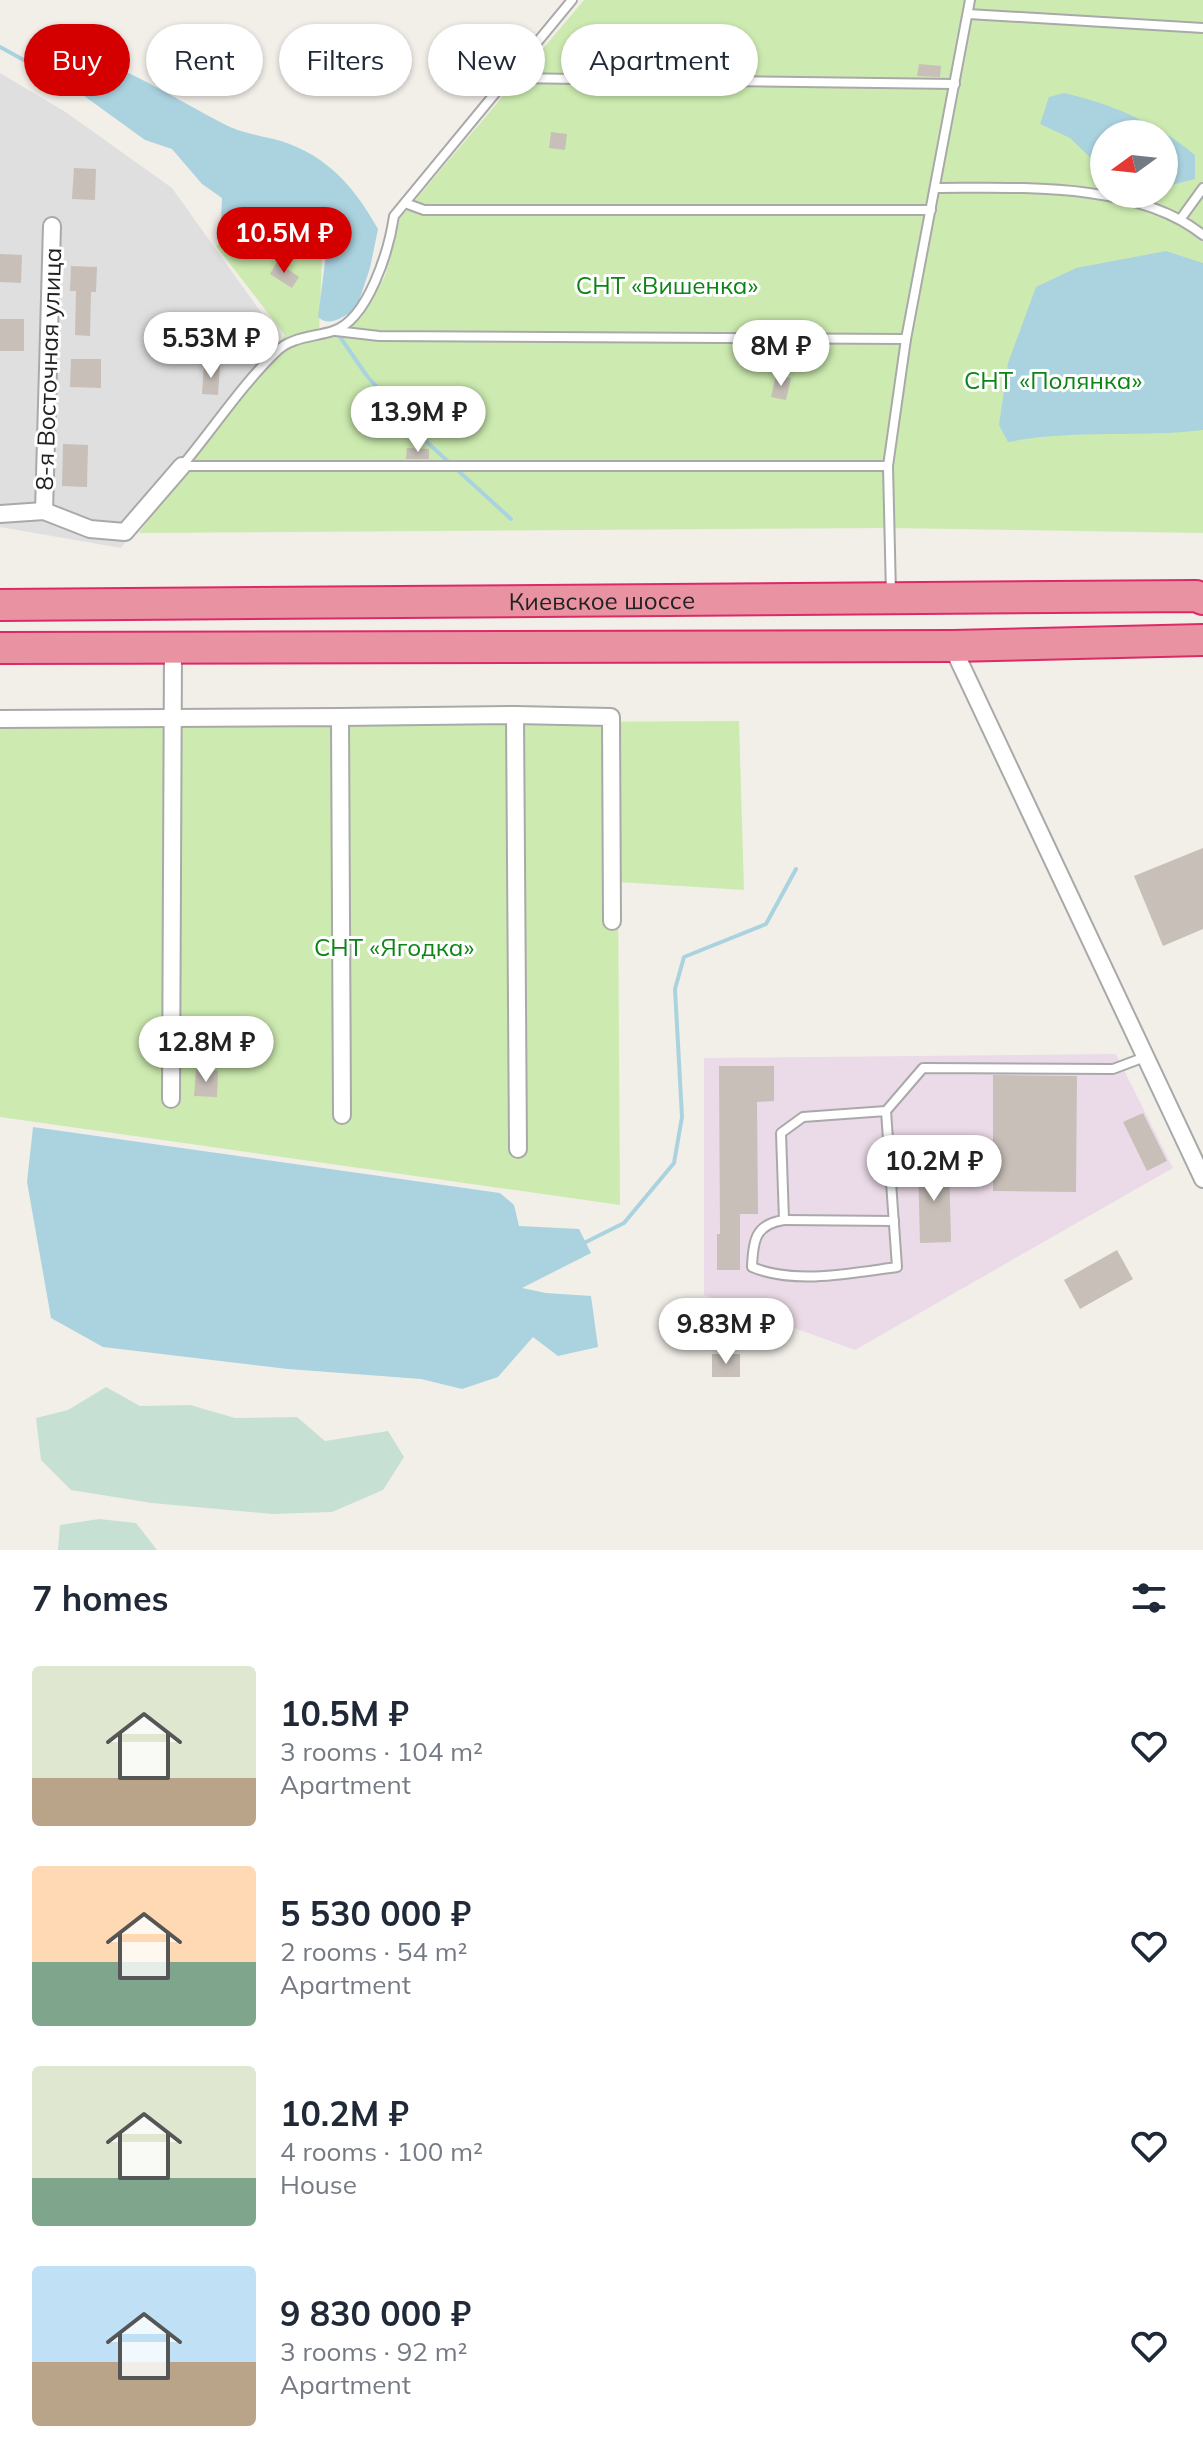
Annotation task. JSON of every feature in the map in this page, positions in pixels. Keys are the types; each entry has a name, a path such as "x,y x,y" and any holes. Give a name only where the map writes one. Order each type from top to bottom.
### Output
{"highway":[{"name":"Киевское шоссе","path":"0,605 1196,596 1203,599"},
{"name":"Киевское шоссе","path":"0,648 952,646 1203,640"}],"street":[{"name":"8-я Восточная улица","path":"44,511 52,226"},
{"path":"0,514 44,511 90,529 125,532 182,466"},
{"path":"952,646 1203,1179"},
{"path":"171,1099 173,649"},
{"path":"515,715 518,1149"},
{"path":"340,717 342,1115"},
{"path":"0,719 611,717 612,921"}],"lane":[{"path":"545,32 572,0"},
{"path":"891,599 888,466 906,339 970,0"},
{"path":"968,14 1203,28"},
{"path":"545,79 955,84"},
{"path":"335,330 358,315 390,245 394,216 492,96"},
{"path":"935,188 1035,188 1116,198 1182,217 1203,235"},
{"path":"1182,217 1203,188"},
{"path":"405,203 424,210 931,210"},
{"path":"182,466 278,349 309,335 335,330 379,336 906,339"},
{"path":"182,466 888,466"},
{"path":"894,1221 784,1220 758,1230 753,1241 752,1267 764,1272 807,1276 897,1267 894,1221 886,1111 923,1068 1113,1069 1145,1057"},
{"path":"784,1220 781,1133 803,1117 886,1111"}],"shaded area":[{"path":"0,73 24,87 24,96 39,96 67,113 172,188 278,336 121,548 0,527"},
{"path":"1116,1054 1173,1168 855,1350 704,1295 704,1058"}],"green space":[{"name":"СНТ «Вишенка»","path":"584,0 1203,0 1203,533 889,528 139,533 285,335 216,246 228,237 322,259 319,334 360,319 385,276 400,218 503,96 545,96 545,46 561,27 561,96 758,96 758,24 564,24"},
{"name":"СНТ «Ягодка»","path":"739,721 744,890 618,882 620,1205 0,1117 0,725"},
{"path":"106,1387 140,1406 190,1405 235,1418 297,1417 325,1441 388,1431 404,1457 383,1490 332,1512 272,1514 152,1503 71,1490 41,1460 36,1418 68,1410"},
{"path":"99,1519 136,1523 157,1550 58,1550 60,1525"}],"water":[{"path":"130,74 146,82 146,96 172,96 229,126 298,147 326,165 350,187 378,229 370,268 356,310 332,321 318,317 326,254 258,241 233,230 221,221 222,198 202,184 172,149 145,140 84,96 130,96"},
{"path":"1064,93 1117,109 1140,120 1090,120 1090,157 1070,138 1040,124 1049,97"},
{"path":"1178,142 1195,155 1195,179 1178,183"},
{"path":"1166,251 1203,263 1203,430 1056,436 1008,442 999,425 1008,363 1036,287 1076,268"},
{"path":"33,1127 500,1193 514,1205 519,1226 579,1229 591,1253 522,1288 591,1296 598,1347 558,1356 533,1337 498,1377 462,1389 421,1379 288,1369 103,1347 51,1318 27,1182"}],"building":[{"path":"919,64 941,66 940,77 917,76"},
{"path":"551,132 567,134 565,150 549,148"},
{"path":"74,168 96,169 95,200 72,199"},
{"path":"0,254 22,255 21,283 0,282"},
{"path":"277,262 299,277 292,288 270,274"},
{"path":"71,266 97,267 96,292 91,292 90,336 75,335 76,291 70,291"},
{"path":"0,319 24,319 24,351 0,351"},
{"path":"71,359 101,359 101,388 70,387"},
{"path":"204,364 220,365 218,395 202,394"},
{"path":"776,375 791,378 786,400 771,397"},
{"path":"63,444 88,445 87,487 62,486"},
{"path":"407,448 429,449 429,459 406,459"},
{"path":"1203,848 1203,929 1163,946 1134,876"},
{"path":"719,1066 774,1066 774,1101 757,1102 758,1214 740,1214 740,1270 717,1270 717,1234 720,1234"},
{"path":"196,1070 218,1071 217,1097 194,1096"},
{"path":"993,1075 1077,1076 1076,1192 993,1191"},
{"path":"1143,1113 1167,1161 1147,1171 1123,1122"},
{"path":"949,1163 951,1242 920,1243 918,1164"},
{"path":"1117,1250 1133,1279 1080,1309 1064,1280"},
{"path":"712,1354 740,1354 740,1377 712,1377"}],"waterway":[{"path":"0,47 24,60"},
{"path":"338,334 367,376 418,434 511,519"},
{"path":"586,1242 624,1223 674,1163 682,1117 675,989 684,957 766,924 796,869"}],"park label":[{"name":"СНТ «Полянка»","path":"1053,380"}]}
